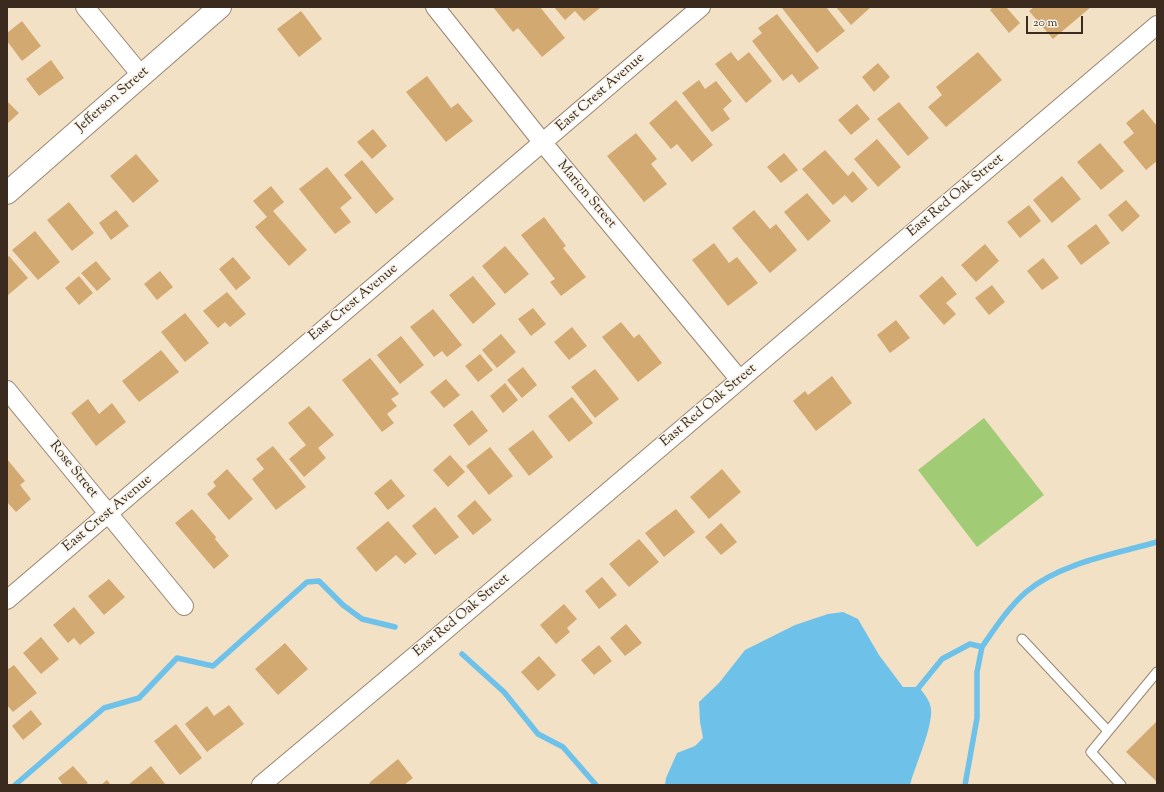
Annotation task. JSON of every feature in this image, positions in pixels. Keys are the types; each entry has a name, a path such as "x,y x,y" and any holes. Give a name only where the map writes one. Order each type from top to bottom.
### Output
{"street":[{"path":"85,7 141,75"},
{"name":"Jefferson Street","path":"7,193 220,7"},
{"name":"Marion Street","path":"435,7 543,143 740,380"},
{"name":"East Crest Avenue","path":"7,600 701,7"},
{"name":"East Red Oak Street","path":"260,785 740,380 1157,25"},
{"name":"Rose Street","path":"7,390 184,606"}],"lane":[{"path":"1022,639 1108,731"},
{"path":"1121,785 1091,752 1157,672"}],"green space":[{"path":"984,418 1044,495 977,547 918,470"}],"water":[{"path":"843,612 858,619 879,655 903,687 919,687 929,703 931,717 929,726 910,785 665,785 666,778 677,753 695,746 703,738 700,722 699,702 719,683 745,650 795,625 828,614"}],"building":[{"path":"493,7 540,7 565,38 542,57 518,28 513,32"},
{"path":"554,7 600,8 584,21 575,11 565,20"},
{"path":"826,7 845,31 817,53 782,8"},
{"path":"836,7 871,7 851,25"},
{"path":"993,7 1006,7 1020,23 1009,33 990,10"},
{"path":"1034,7 1091,7 1053,39 1029,11"},
{"path":"301,11 322,39 299,57 277,29"},
{"path":"777,14 819,68 799,83 792,74 783,81 752,41 762,33 758,28"},
{"path":"22,21 41,46 22,61 7,41 7,33"},
{"path":"731,52 738,61 749,52 772,81 746,103 715,64"},
{"path":"978,52 1002,80 946,127 928,107 942,95 936,87"},
{"path":"51,60 64,78 39,96 26,79"},
{"path":"878,63 890,77 874,92 862,77"},
{"path":"427,76 451,108 458,103 473,121 446,142 406,92"},
{"path":"699,80 705,89 716,81 732,101 723,109 730,119 712,132 682,93"},
{"path":"676,100 713,145 692,162 677,144 671,149 649,123"},
{"path":"7,101 19,113 7,124"},
{"path":"899,102 929,138 908,156 877,119"},
{"path":"857,104 870,119 851,135 838,120"},
{"path":"1143,109 1157,126 1157,161 1146,170 1123,142 1134,133 1126,123"},
{"path":"373,129 387,146 372,159 357,142"},
{"path":"636,133 657,159 651,164 667,184 644,202 607,156"},
{"path":"877,139 901,167 878,187 854,159"},
{"path":"1100,143 1124,171 1101,190 1077,162"},
{"path":"825,150 848,176 853,171 868,189 852,203 845,195 833,205 802,169"},
{"path":"784,153 798,170 781,183 767,167"},
{"path":"136,154 159,181 133,203 110,176"},
{"path":"362,160 394,199 376,214 344,175"},
{"path":"327,167 352,198 340,208 351,222 335,234 299,189"},
{"path":"1062,176 1081,199 1052,223 1033,200"},
{"path":"271,186 284,202 273,211 307,250 289,266 255,227 267,217 253,201"},
{"path":"807,193 831,221 808,241 784,212"},
{"path":"1126,200 1140,216 1122,232 1108,215"},
{"path":"69,202 94,233 72,251 47,220"},
{"path":"1029,205 1041,221 1020,238 1007,222"},
{"path":"116,210 129,226 111,240 99,223"},
{"path":"754,210 770,229 776,224 797,250 770,273 732,228"},
{"path":"544,217 566,246 563,248 586,277 561,296 550,282 555,279 521,235"},
{"path":"1096,224 1110,243 1081,265 1067,246"},
{"path":"35,231 60,262 38,280 12,250"},
{"path":"714,243 729,263 737,257 758,283 728,306 692,260"},
{"path":"985,244 999,261 976,282 961,265"},
{"path":"505,246 529,274 505,294 482,266"},
{"path":"9,256 28,278 7,296 7,258"},
{"path":"233,257 251,278 236,290 219,269"},
{"path":"1043,258 1059,278 1042,290 1027,271"},
{"path":"96,261 111,279 97,291 81,273"},
{"path":"160,271 173,287 157,300 144,284"},
{"path":"79,276 93,293 79,305 65,288"},
{"path":"473,276 496,304 473,324 449,295"},
{"path":"942,276 957,294 946,303 956,314 944,325 919,296"},
{"path":"992,285 1005,302 989,315 975,298"},
{"path":"227,292 246,314 230,327 225,322 218,328 203,311"},
{"path":"533,308 546,324 531,336 518,319"},
{"path":"433,309 462,345 447,357 442,351 434,357 410,327"},
{"path":"185,313 209,343 185,362 161,332"},
{"path":"896,320 910,338 890,353 877,335"},
{"path":"621,322 634,338 639,334 662,363 638,382 602,337"},
{"path":"572,327 587,346 569,360 554,342"},
{"path":"501,334 516,352 497,368 482,350"},
{"path":"401,336 424,365 400,384 377,355"},
{"path":"161,350 179,372 139,402 122,381"},
{"path":"480,354 493,370 478,382 465,366"},
{"path":"370,358 399,394 391,399 397,406 387,414 394,423 382,432 342,380"},
{"path":"523,367 537,385 522,398 507,380"},
{"path":"595,369 619,399 595,418 571,387"},
{"path":"832,376 852,403 816,431 793,401 805,391 808,395"},
{"path":"446,379 460,395 444,408 430,392"},
{"path":"505,383 518,400 503,413 490,396"},
{"path":"572,397 593,423 569,442 548,416"},
{"path":"88,399 99,414 112,403 126,422 96,446 71,413"},
{"path":"309,406 334,435 318,448 326,458 304,477 289,459 306,445 288,423"},
{"path":"472,410 488,431 469,446 453,425"},
{"path":"533,430 553,457 529,476 508,449"},
{"path":"273,446 306,487 276,510 252,479 264,469 256,459"},
{"path":"490,447 513,476 489,495 466,466"},
{"path":"450,455 465,472 448,487 433,470"},
{"path":"7,459 25,481 20,485 31,499 16,512 7,502"},
{"path":"227,469 253,499 229,520 207,494 216,486 213,482"},
{"path":"722,469 741,492 709,519 690,497"},
{"path":"391,479 405,496 388,510 374,493"},
{"path":"475,500 492,520 473,535 457,516"},
{"path":"435,507 459,537 435,555 412,526"},
{"path":"192,509 216,537 215,539 229,556 214,569 175,523"},
{"path":"676,509 695,532 664,557 645,533"},
{"path":"388,521 417,554 405,564 396,555 376,572 356,548"},
{"path":"721,523 737,542 721,555 705,537"},
{"path":"639,539 659,562 629,587 609,564"},
{"path":"602,577 617,595 599,609 585,591"},
{"path":"109,579 125,597 104,615 88,596"},
{"path":"564,604 577,619 567,628 570,632 556,644 540,625"},
{"path":"74,607 95,633 80,645 74,638 68,643 53,625"},
{"path":"626,624 642,643 625,656 610,638"},
{"path":"41,637 59,659 41,674 23,653"},
{"path":"285,643 308,669 278,695 255,669"},
{"path":"599,645 612,661 594,675 581,660"},
{"path":"539,656 556,675 538,691 521,672"},
{"path":"14,665 37,693 13,712 7,705 7,670"},
{"path":"229,705 244,724 207,752 185,724 207,706 214,716"},
{"path":"31,710 42,724 23,740 12,726"},
{"path":"1157,721 1157,782 1126,752"},
{"path":"176,724 202,758 180,775 154,741"},
{"path":"398,759 413,778 404,785 371,785 369,783"},
{"path":"73,766 88,783 85,785 63,785 58,778"},
{"path":"151,766 166,785 128,785"},
{"path":"107,780 111,785 101,785"}],"waterway":[{"path":"916,691 942,659 970,644 982,647 1013,605 1026,592 1040,582 1055,574 1088,561 1157,542"},
{"path":"15,785 104,708 139,698 177,658 213,666 307,582 319,581 343,605 362,619 395,627"},
{"path":"965,785 977,718 977,672 982,647"},
{"path":"462,654 504,692 538,734 563,747 596,785"}]}
